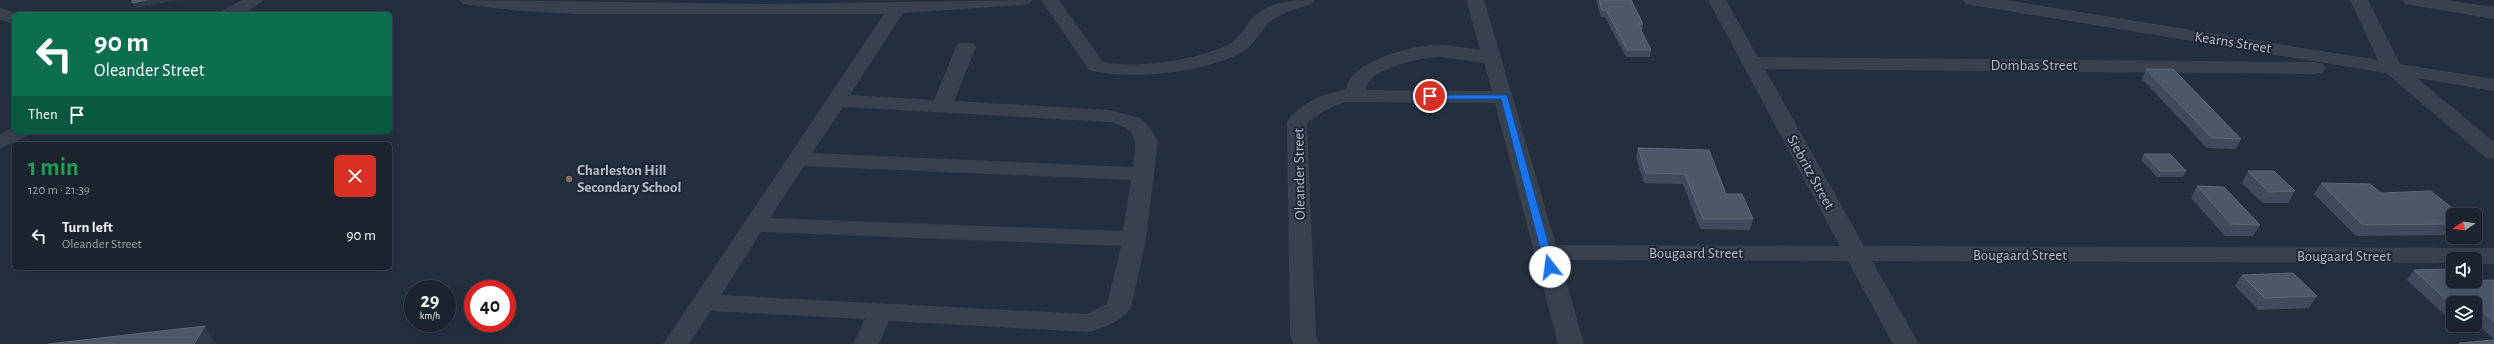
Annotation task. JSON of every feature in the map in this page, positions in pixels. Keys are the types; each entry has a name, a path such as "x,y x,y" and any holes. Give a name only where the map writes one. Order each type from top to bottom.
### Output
{"street":[{"path":"234,12 255,0"},
{"path":"469,0 540,7 824,11 884,6 962,6 1024,0"},
{"path":"1050,0 1096,66 1104,69 1129,70 1196,61 1227,53 1239,46 1262,19 1306,0"},
{"path":"1474,0 1504,97 1571,344"},
{"name":"Siebritz Street","path":"1717,0 1906,344"},
{"name":"Kearns Street","path":"1972,0 2494,85"},
{"path":"2359,0 2392,68 2494,153"},
{"path":"2411,0 2494,13"},
{"path":"676,344 702,302 836,100 884,6"},
{"path":"0,14 12,17"},
{"path":"2193,66 2199,37"},
{"path":"942,106 966,47"},
{"path":"1356,96 1356,85 1364,76 1382,65 1416,53 1441,51 1493,58"},
{"name":"Dombas Street","path":"1751,63 2316,68"},
{"name":"Oleander Street","path":"1306,344 1303,336 1297,122 1305,114 1330,100 1344,96 1504,97"},
{"path":"702,302 880,313 1090,323 1119,308 1134,239 1143,174 1147,141 1141,128 1131,121 1110,116 836,100"},
{"path":"0,143 16,134"},
{"path":"797,159 1143,174"},
{"path":"753,225 1134,239"},
{"name":"Bougaard Street","path":"1546,252 2494,256"},
{"path":"866,344 880,313"}],"building":[{"path":"132,0 146,0 132,3"},
{"path":"1599,0 1631,0 1643,24 1638,24 1651,50 1627,50 1607,11 1602,10"},
{"path":"2146,69 2173,69 2241,139 2212,138"},
{"path":"1638,148 1709,150 1726,194 1742,194 1753,219 1703,219 1685,174 1646,173"},
{"path":"2144,154 2170,154 2186,171 2160,171"},
{"path":"2248,171 2274,171 2295,191 2269,192"},
{"path":"2321,183 2370,184 2381,193 2431,191 2452,208 2446,208 2446,224 2363,225"},
{"path":"2197,186 2224,187 2260,225 2231,224"},
{"path":"2446,269 2446,288 2482,288 2482,281 2494,280 2494,322 2482,311 2482,296 2446,296 2446,300 2414,270"},
{"path":"2293,273 2317,296 2265,298 2242,275"},
{"path":"205,326 194,344 48,344"},
{"path":"2494,340 2494,344 2459,343"}],"place":[{"name":"Charleston Hill Secondary School","path":"569,179"}],"route":[{"path":"1430,96 1504,97 1550,267"}]}
